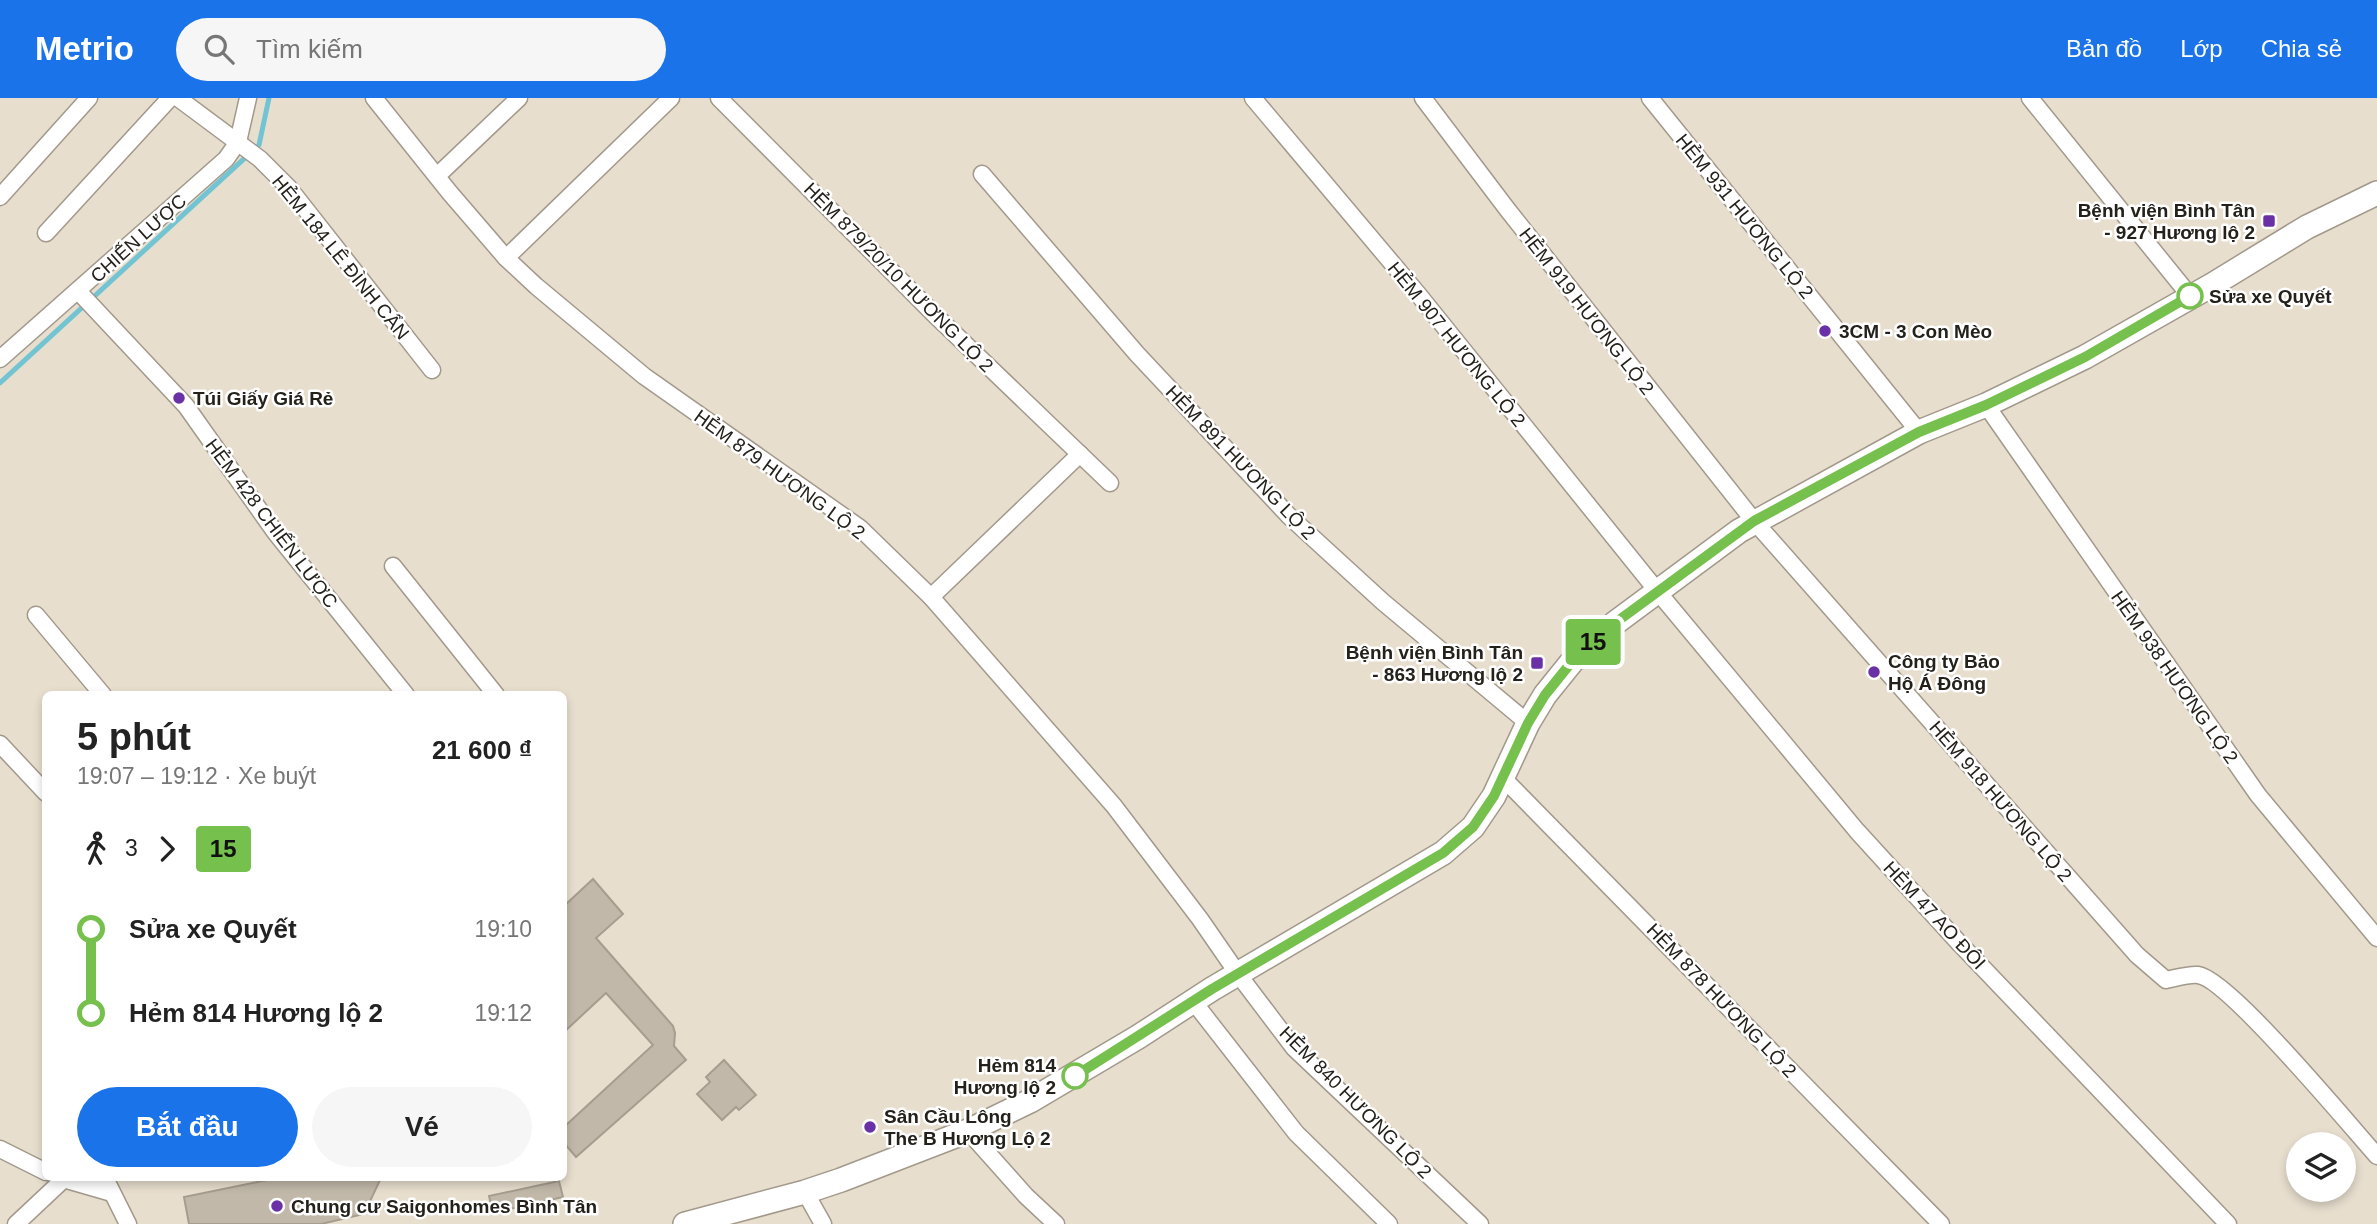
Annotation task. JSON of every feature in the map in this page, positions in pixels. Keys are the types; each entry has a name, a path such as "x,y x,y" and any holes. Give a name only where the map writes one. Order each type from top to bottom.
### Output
{"main road":[{"path":"684,1224 805,1192 968,1131 1030,1101 1443,853 1473,827 1494,796 1528,723 1545,695 1574,659 1615,623 1754,521 1919,432 1986,405 2085,357 2212,285 2307,226 2377,193"}],"street":[{"path":"0,197 89,98"},
{"path":"46,233 170,98"},
{"name":"HẺM 184 LÊ ĐÌNH CẨN","path":"178,98 260,159 289,188 432,370"},
{"name":"CHIẾN LƯỢC","path":"3,350 81,294 241,144 248,98"},
{"name":"HẺM 879 HƯƠNG LỘ 2","path":"374,98 506,258 536,286 644,376 860,528 931,597 1114,806 1238,974"},
{"path":"437,176 519,98"},
{"path":"506,258 671,98"},
{"name":"HẺM 879/20/10 HƯƠNG LỘ 2","path":"719,98 937,317 1110,483"},
{"name":"HẺM 907 HƯƠNG LỘ 2","path":"1253,98 1418,294 1658,592"},
{"name":"HẺM 919 HƯƠNG LỘ 2","path":"1423,98 1507,209 1754,521"},
{"name":"HẺM 931 HƯƠNG LỘ 2","path":"1650,98 1919,432"},
{"path":"2030,98 2190,296"},
{"name":"HẺM 891 HƯƠNG LỘ 2","path":"982,173 1137,354 1289,516 1383,602 1528,723"},
{"name":"HẺM 428 CHIẾN LƯỢC","path":"81,294 186,406 275,532 403,691"},
{"name":"HẺM 938 HƯƠNG LỘ 2","path":"1986,405 2258,795 2377,938"},
{"path":"931,597 1080,454"},
{"name":"HẺM 918 HƯƠNG LỘ 2","path":"1754,521 2137,955 2166,980 2200,975 2220,988 2256,1019 2377,1156"},
{"path":"393,566 493,691"},
{"name":"HẺM 47 AO ĐÔI","path":"1658,592 1867,841 1960,944 2228,1224"},
{"path":"36,615 100,691"},
{"path":"0,744 42,789"},
{"name":"HẺM 878 HƯƠNG LỘ 2","path":"1503,778 1941,1224"},
{"name":"HẺM 840 HƯƠNG LỘ 2","path":"1238,974 1294,1048 1480,1224"},
{"path":"1193,1002 1296,1133 1389,1224"},
{"path":"968,1131 1026,1196 1056,1224"},
{"path":"0,1149 42,1170"},
{"path":"16,1224 60,1181"},
{"path":"69,1181 112,1194"},
{"path":"106,1181 128,1224"},
{"path":"805,1192 824,1224"}],"building":[{"path":"593,879 623,914 596,938 673,1026 674,1046 686,1060 576,1157 567,1146 567,1124 653,1045 606,993 567,1029 567,903"},
{"path":"724,1060 756,1095 739,1110 736,1107 722,1120 697,1094 710,1082 706,1077"},
{"name":"Chung cư Saigonhomes Bình Tân","path":"262,1181 380,1181 364,1214 321,1224 189,1224 184,1197"},
{"path":"559,1181 563,1197 493,1213 489,1196"}],"waterway":[{"path":"0,383 259,145 269,98"}],"bus line":[{"name":"15","path":"1075,1076 1212,989 1443,853 1473,827 1494,796 1528,723 1545,695 1574,659 1615,623 1739,531 1919,432 1986,405 2085,357 2190,296"}],"place":[{"name":"Bệnh viện Bình Tân - 927 Hương lộ 2","path":"2269,221"},
{"name":"Sửa xe Quyết","path":"2190,296"},
{"name":"3CM - 3 Con Mèo","path":"1825,331"},
{"name":"Túi Giấy Giá Rẻ","path":"179,398"},
{"name":"Bệnh viện Bình Tân - 863 Hương lộ 2","path":"1537,663"},
{"name":"Công ty Bảo Hộ Á Đông","path":"1874,672"},
{"name":"Hẻm 814 Hương lộ 2","path":"1075,1076"},
{"name":"Sân Cầu Lông The B Hương Lộ 2","path":"870,1127"},
{"name":"Chung cư Saigonhomes Bình Tân","path":"277,1206"}]}
